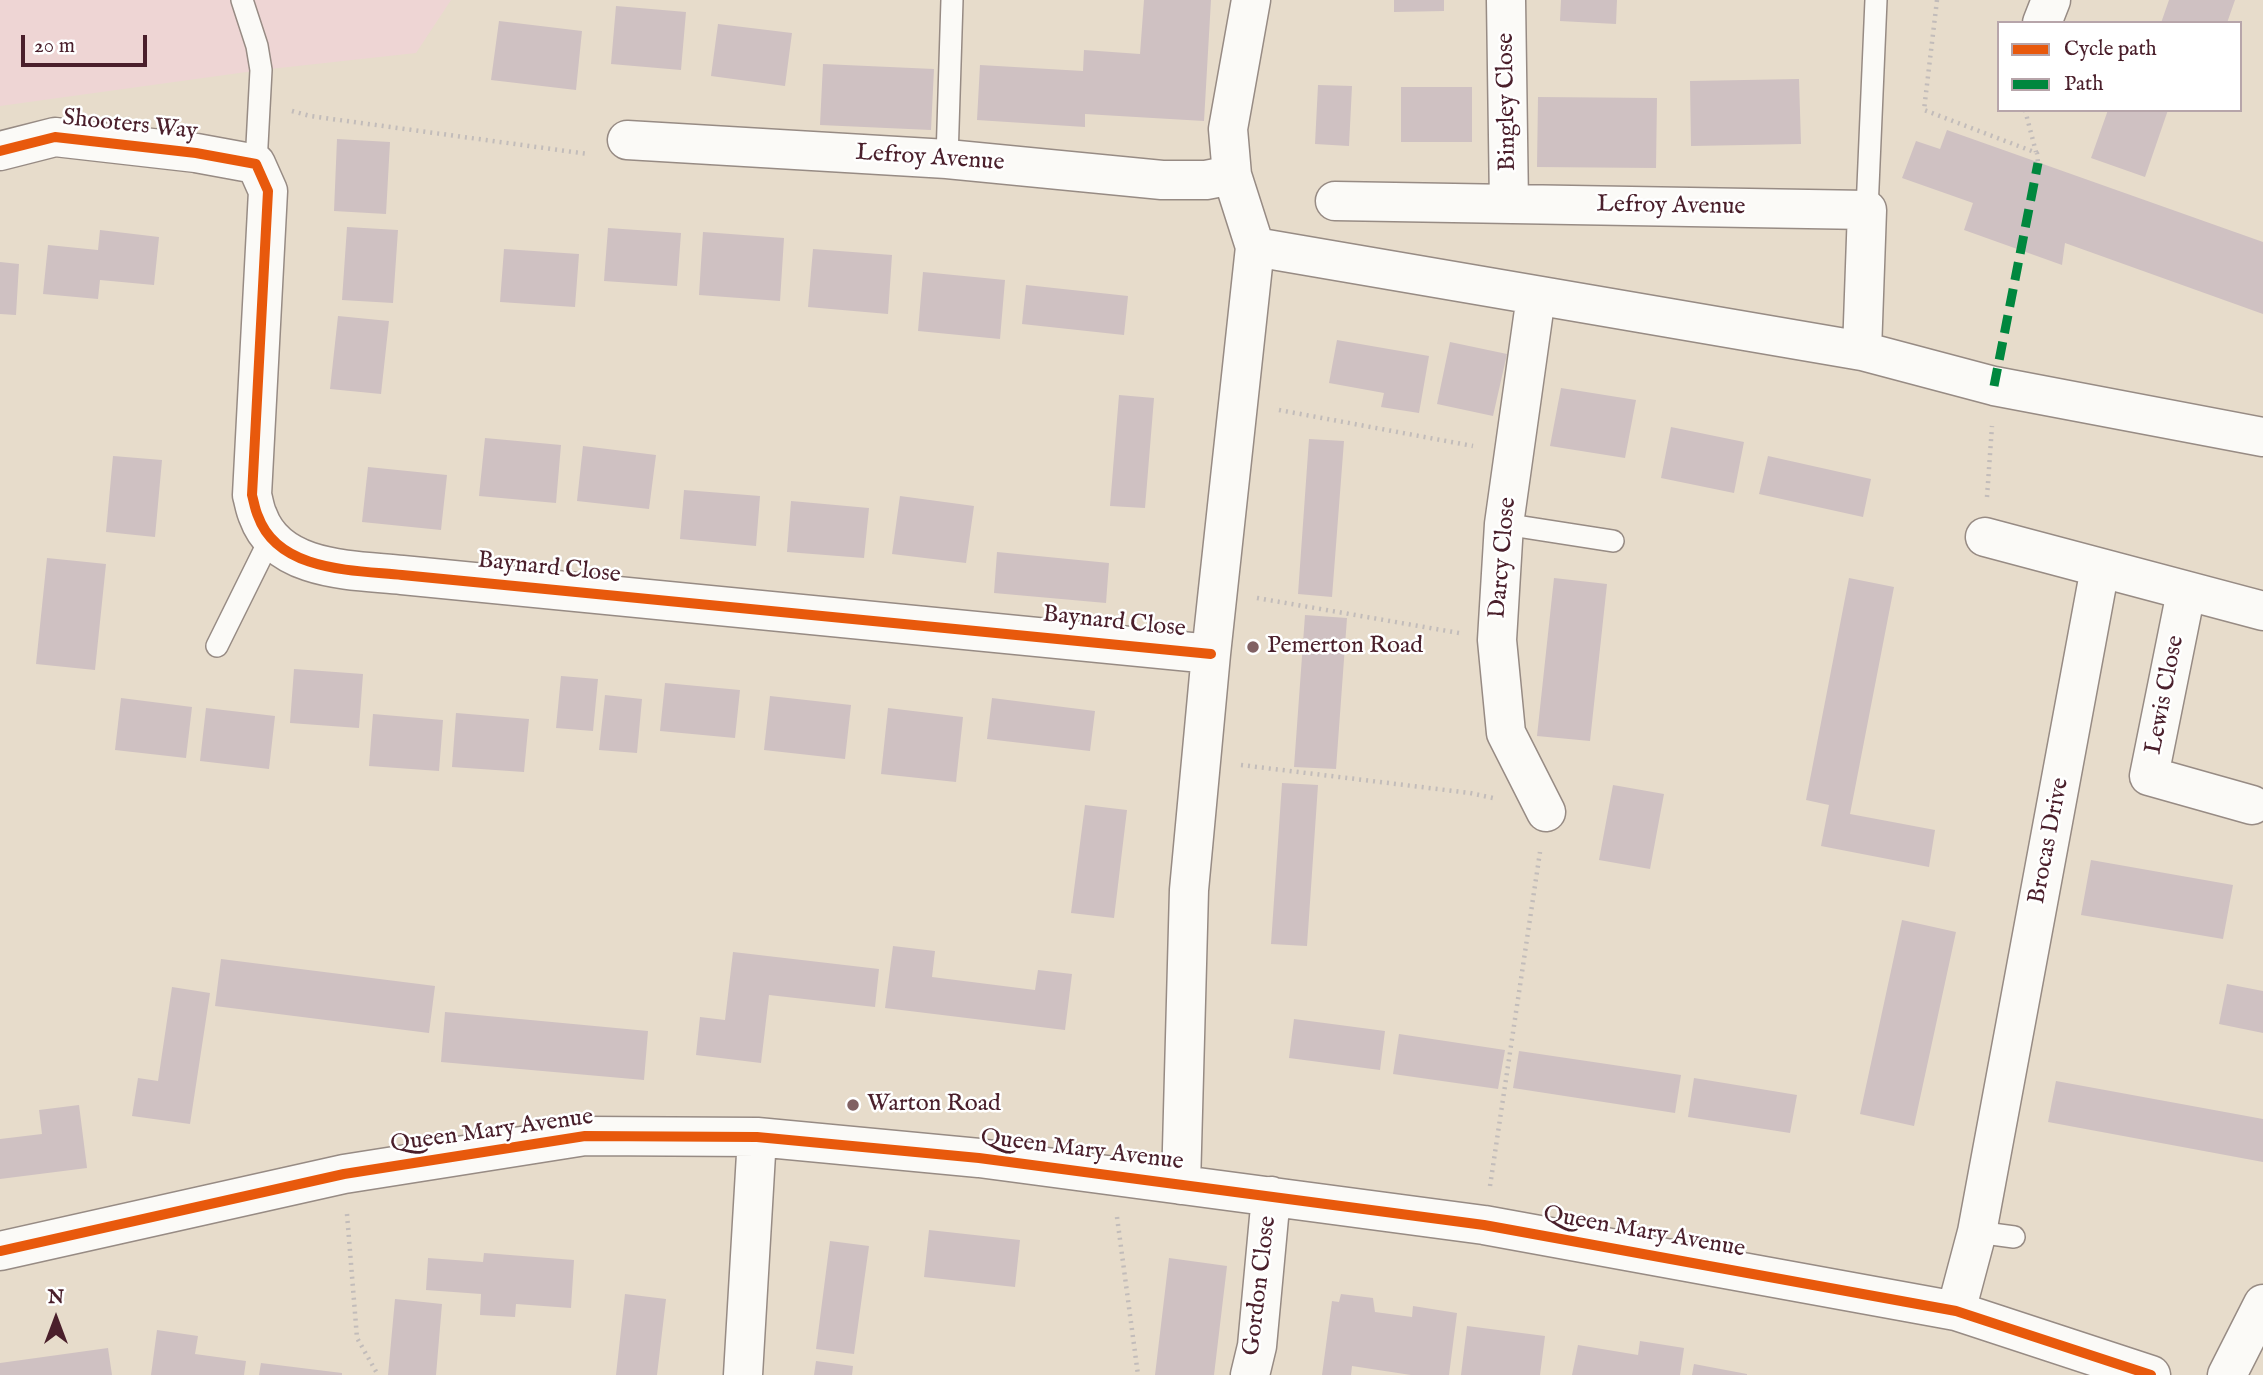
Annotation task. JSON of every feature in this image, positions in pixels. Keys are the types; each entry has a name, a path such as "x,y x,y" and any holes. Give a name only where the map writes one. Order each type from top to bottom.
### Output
{"street":[{"path":"1181,1185 1189,890 1217,591 1255,247 1232,175 1228,129 1251,0"},
{"name":"Bingley Close","path":"1506,0 1509,204"},
{"path":"2043,21 2051,0"},
{"name":"Shooters Way","path":"0,151 55,136 196,153 256,164"},
{"name":"Lefroy Avenue","path":"627,136 947,159 1161,180 1206,180 1232,175"},
{"name":"Baynard Close","path":"256,164 268,191 253,495 258,518 271,537 303,561 336,568 1211,654"},
{"name":"Lefroy Avenue","path":"1335,201 1867,210"},
{"path":"1862,351 1867,210"},
{"path":"1255,247 1862,351 1994,386 2263,437"},
{"name":"Darcy Close","path":"1536,296 1504,524 1497,640 1506,733 1546,812"},
{"path":"1985,537 2263,611"},
{"name":"Brocas Drive","path":"1956,1311 1977,1232 2100,568"},
{"name":"Lewis Close","path":"2186,592 2149,776 2252,805"},
{"name":"Queen Mary Avenue","path":"0,1251 344,1174 585,1136 757,1137 979,1158 1484,1225 1956,1311 2151,1375"},
{"path":"743,1375 757,1137"},
{"name":"Gordon Close","path":"1250,1375 1257,1346 1271,1196"},
{"path":"2227,1375 2263,1304"}],"lane":[{"path":"242,0 257,46 261,70 256,164"},
{"path":"947,159 952,0"},
{"path":"1867,210 1876,0"},
{"path":"1504,524 1613,541"},
{"path":"218,646 271,537"},
{"path":"1977,1232 2014,1237"}],"path":[{"path":"1937,0 1924,110 2036,153"},
{"path":"286,109 310,116 627,136"},
{"path":"2026,112 2038,163"},
{"path":"1985,537 1994,386"},
{"path":"1237,402 1516,453"},
{"path":"1217,591 1497,640"},
{"path":"1201,759 1471,793 1546,812 1484,1225"},
{"path":"344,1174 357,1338 378,1375"},
{"path":"1115,1209 1138,1375"}],"shaded area":[{"path":"0,0 451,0 416,53 261,70 0,106"}],"building":[{"path":"1144,0 1211,0 1204,121 1085,114 1085,127 977,120 980,65 1083,71 1084,50 1140,54"},
{"path":"1394,0 1444,0 1444,11 1394,12"},
{"path":"1561,0 1617,0 1616,24 1560,21"},
{"path":"2169,0 2235,0 2228,21 2162,21"},
{"path":"616,6 686,12 681,70 611,64"},
{"path":"499,21 582,31 576,90 491,80"},
{"path":"718,24 792,33 785,86 711,76"},
{"path":"823,64 934,69 931,130 820,125"},
{"path":"1799,79 1801,144 1691,146 1690,81"},
{"path":"1318,85 1352,86 1349,146 1315,144"},
{"path":"1401,87 1472,87 1472,142 1401,142"},
{"path":"1538,97 1657,98 1656,168 1537,167"},
{"path":"2107,112 2167,112 2145,177 2091,158"},
{"path":"1947,130 2263,242 2263,314 2065,243 2062,265 1964,230 1973,203 1902,178 1916,141 1940,149"},
{"path":"337,139 390,142 386,214 334,211"},
{"path":"347,227 398,230 393,303 342,300"},
{"path":"608,228 681,233 677,286 604,281"},
{"path":"100,230 159,237 154,285 100,280 98,299 43,294 48,245 98,250"},
{"path":"703,232 784,238 780,301 699,295"},
{"path":"504,249 579,254 575,307 500,302"},
{"path":"813,249 892,255 888,314 808,307"},
{"path":"0,262 19,264 16,315 0,314"},
{"path":"923,272 1005,280 1000,339 918,331"},
{"path":"1026,285 1128,296 1124,335 1022,324"},
{"path":"338,316 389,321 381,394 330,389"},
{"path":"1337,340 1429,356 1419,413 1381,407 1384,393 1329,383"},
{"path":"1450,342 1507,354 1493,416 1437,404"},
{"path":"1561,388 1636,400 1625,458 1550,446"},
{"path":"1119,395 1154,398 1145,508 1110,506"},
{"path":"1671,427 1744,442 1734,493 1661,478"},
{"path":"485,438 561,445 556,503 479,496"},
{"path":"1309,439 1344,441 1332,597 1298,594"},
{"path":"583,446 656,455 649,509 577,501"},
{"path":"113,456 162,460 155,537 106,532"},
{"path":"1768,456 1871,479 1863,517 1759,494"},
{"path":"368,467 447,475 441,530 362,522"},
{"path":"684,490 760,496 756,546 680,539"},
{"path":"900,496 974,506 966,563 892,554"},
{"path":"791,501 869,508 864,558 787,552"},
{"path":"997,552 1109,563 1106,603 994,593"},
{"path":"47,558 106,564 95,670 36,664"},
{"path":"1554,578 1607,584 1590,741 1537,736"},
{"path":"1849,578 1894,587 1850,814 1935,830 1929,867 1821,846 1829,805 1806,800"},
{"path":"1305,615 1347,618 1336,769 1294,767"},
{"path":"294,669 363,674 359,728 290,723"},
{"path":"561,676 598,679 593,731 556,728"},
{"path":"665,683 740,690 735,738 660,731"},
{"path":"605,695 642,699 637,753 599,750"},
{"path":"770,696 851,705 845,759 764,750"},
{"path":"121,698 192,707 186,758 115,750"},
{"path":"992,698 1095,711 1090,751 987,739"},
{"path":"206,708 275,716 269,769 200,761"},
{"path":"888,708 963,717 956,782 881,774"},
{"path":"456,713 529,719 524,772 452,767"},
{"path":"373,714 443,720 439,771 369,766"},
{"path":"1282,783 1318,785 1307,946 1271,944"},
{"path":"1613,785 1664,794 1650,869 1599,860"},
{"path":"1085,805 1127,810 1114,918 1071,913"},
{"path":"2091,860 2233,885 2223,939 2081,915"},
{"path":"1902,920 1956,932 1914,1126 1860,1114"},
{"path":"893,946 935,951 932,977 1035,990 1038,970 1072,974 1065,1030 885,1008"},
{"path":"733,952 879,969 875,1007 769,995 761,1063 696,1055 700,1017 725,1020"},
{"path":"221,959 435,986 429,1033 215,1006"},
{"path":"2227,984 2263,991 2263,1033 2219,1024"},
{"path":"172,987 210,993 190,1124 132,1116 138,1078 158,1081"},
{"path":"445,1012 648,1031 644,1080 441,1062"},
{"path":"1294,1019 1385,1031 1380,1070 1289,1058"},
{"path":"1399,1034 1505,1050 1498,1089 1393,1074"},
{"path":"1519,1051 1681,1075 1675,1113 1513,1088"},
{"path":"1694,1078 1797,1095 1790,1133 1688,1117"},
{"path":"2056,1081 2263,1119 2263,1162 2048,1122"},
{"path":"79,1105 87,1168 0,1179 0,1139 42,1134 39,1110"},
{"path":"929,1230 1020,1240 1015,1287 924,1277"},
{"path":"830,1241 869,1246 854,1354 816,1349"},
{"path":"484,1253 574,1260 571,1308 516,1304 515,1317 480,1315 481,1294 426,1290 428,1258 483,1262"},
{"path":"1169,1258 1227,1266 1214,1375 1155,1375"},
{"path":"625,1294 666,1299 657,1375 616,1375"},
{"path":"1341,1294 1373,1298 1375,1312 1412,1317 1413,1306 1457,1313 1449,1375 1411,1375 1352,1366 1351,1375 1322,1375 1332,1301 1339,1302"},
{"path":"395,1299 442,1304 436,1375 388,1375"},
{"path":"1467,1326 1545,1336 1540,1375 1461,1375"},
{"path":"157,1330 198,1336 195,1354 246,1361 244,1375 151,1375"},
{"path":"1640,1341 1684,1348 1680,1375 1572,1375 1578,1345 1638,1355"},
{"path":"108,1348 112,1375 0,1375 0,1363"},
{"path":"816,1361 853,1366 852,1375 814,1375"},
{"path":"261,1363 342,1373 342,1375 259,1375"},
{"path":"1694,1364 1747,1374 1747,1375 1692,1375"}],"marked path":[{"path":"1994,386 2038,163"}],"cycle path":[{"path":"0,151 55,137 196,153 256,164 268,191 252,495 257,514 268,534 282,548 300,558 320,565 362,572 1211,654"},
{"path":"0,1251 344,1174 585,1136 757,1137 979,1158 1484,1225 1956,1311 2151,1375"}],"place":[{"name":"Pemerton Road","path":"1253,647"},
{"name":"Warton Road","path":"853,1105"}]}
